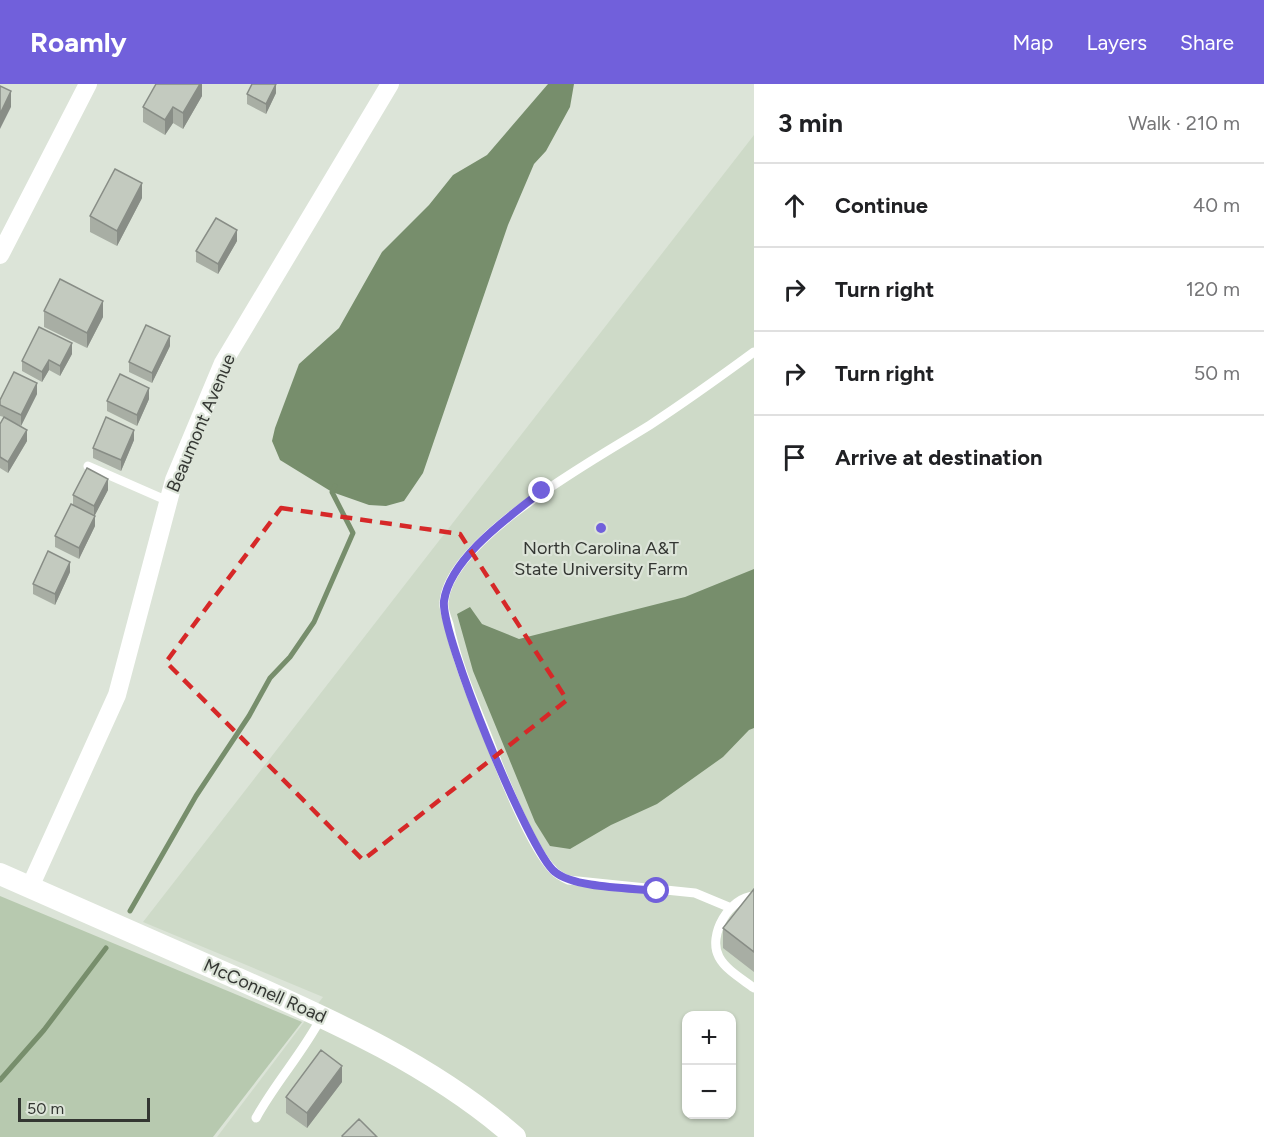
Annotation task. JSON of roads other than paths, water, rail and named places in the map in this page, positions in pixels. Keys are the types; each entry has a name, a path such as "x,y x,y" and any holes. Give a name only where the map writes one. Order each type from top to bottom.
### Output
{"street":[{"path":"0,255 6,229 88,84"},
{"name":"Beaumont Avenue","path":"30,887 117,695 174,480 223,363 390,84"},
{"name":"McConnell Road","path":"0,874 322,1016 384,1047 468,1100 515,1137"}],"lane":[{"path":"731,908 695,893 568,880 554,872 540,853 497,761 454,650 444,602 453,578 465,561 505,519 542,491 660,418 754,352"},
{"path":"88,466 168,501"},
{"path":"754,896 748,896 731,908 718,928 718,956 728,969 754,988"},
{"path":"256,1118 268,1095 310,1040 322,1016"}],"waterway":[{"path":"130,911 196,796 249,716 270,678 290,657 314,622 353,533 332,492 335,486"},
{"path":"0,1080 44,1030 106,948"}],"place":[{"name":"North Carolina A&T State University Farm","path":"601,528"}]}
